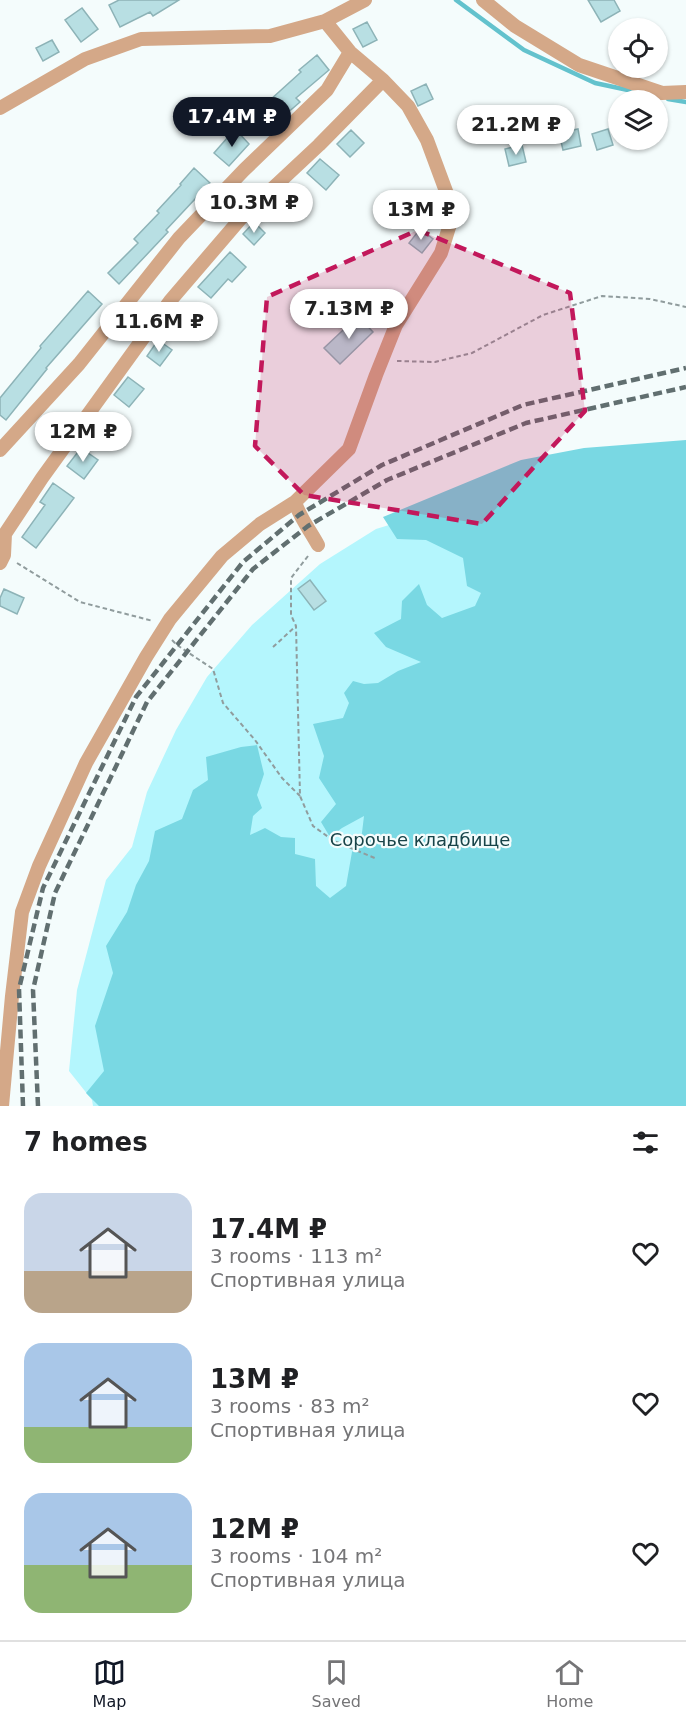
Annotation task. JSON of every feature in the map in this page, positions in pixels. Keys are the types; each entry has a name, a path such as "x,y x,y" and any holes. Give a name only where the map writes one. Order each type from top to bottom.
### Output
{"street":[{"path":"0,108 85,59 141,39 270,36 325,21 365,0"},
{"path":"483,0 515,26 579,65 662,93 686,93"},
{"path":"2,1106 22,912 39,866 86,763 170,619 222,556 260,524 295,502 349,449 396,325 441,253 451,221 450,202 427,140 408,106 383,80 350,52 325,21"},
{"path":"0,450 79,364 179,238 244,170 327,90 350,52"},
{"path":"2,559 5,534 42,478 170,301 242,217 319,145 383,80"},
{"path":"295,502 299,515 318,545"}],"path":[{"path":"382,360 435,362 472,353 543,315 602,296 650,299 686,307"},
{"path":"300,796 296,626 291,615 291,578 318,545"},
{"path":"2,559 80,602 155,621 177,645 213,669 223,703 255,740 282,778 300,796 313,826 334,841 377,859"},
{"path":"273,647 296,626"}],"highlighted area":[{"path":"418,230 570,293 585,411 482,524 304,495 255,446 267,297"}],"green space":[{"name":"Сорочье кладбище","path":"686,440 686,1106 99,1106 86,1093 104,1071 95,1026 113,973 106,946 127,912 136,885 149,861 155,831 182,819 193,790 208,780 206,757 257,745 264,774 257,795 262,808 253,816 250,835 265,828 281,837 295,838 295,854 315,859 316,886 330,898 346,886 352,852 361,841 364,816 330,837 321,822 336,804 319,778 324,756 313,724 343,718 349,703 344,693 353,681 364,684 378,683 398,671 421,662 386,647 374,633 401,619 402,601 419,584 427,605 442,618 475,606 481,593 467,586 463,558 426,540 397,539 383,517 521,460 584,448"},
{"name":"Сорочье кладбище","path":"484,496 686,1106 93,1106 92,1100 69,1071 77,990 106,880 132,847 147,792 176,730 207,677 252,625 320,564 376,529"}],"building":[{"path":"119,0 179,0 153,16 150,12 120,27 109,5"},
{"path":"588,0 614,0 620,11 601,22"},
{"path":"82,8 98,29 81,42 65,20"},
{"path":"367,22 377,40 363,47 353,29"},
{"path":"52,40 59,52 43,61 36,48"},
{"path":"317,55 329,70 296,98 300,102 263,134 248,120"},
{"path":"426,84 433,99 418,106 411,91"},
{"path":"578,129 581,146 563,150 559,133"},
{"path":"608,129 608,147 597,150 592,134"},
{"path":"351,130 364,143 350,157 337,144"},
{"path":"237,131 249,144 229,166 214,153 228,137"},
{"path":"522,145 526,162 509,166 505,149"},
{"path":"320,159 339,175 326,190 307,173"},
{"path":"194,168 210,183 119,284 108,273 138,243 134,239 159,213 157,211"},
{"path":"291,189 303,201 289,215 277,202"},
{"path":"254,222 265,233 254,245 243,234"},
{"path":"420,229 433,239 422,253 409,243"},
{"path":"230,252 246,267 232,282 228,279 211,298 198,287"},
{"path":"88,291 102,304 46,368 6,420 0,415 0,398 41,348 40,346"},
{"path":"185,305 199,317 186,331 172,319"},
{"path":"358,316 373,332 340,364 324,348"},
{"path":"158,340 172,350 160,366 147,356"},
{"path":"128,377 144,389 129,407 114,395"},
{"path":"81,448 98,460 84,479 67,466"},
{"path":"53,483 74,498 36,548 22,537 45,505 40,502"},
{"path":"310,580 326,601 314,610 298,589"},
{"path":"4,589 24,598 17,614 0,606 0,598"}],"waterway":[{"path":"456,0 524,50 595,83 628,90"},
{"path":"668,99 686,102"}],"railway":[{"path":"23,1106 19,989 43,888 136,697 243,562 299,515 382,465 523,405 686,368"},
{"path":"38,1106 33,990 55,893 147,702 253,569 308,526 387,480 526,423 686,387"}]}
